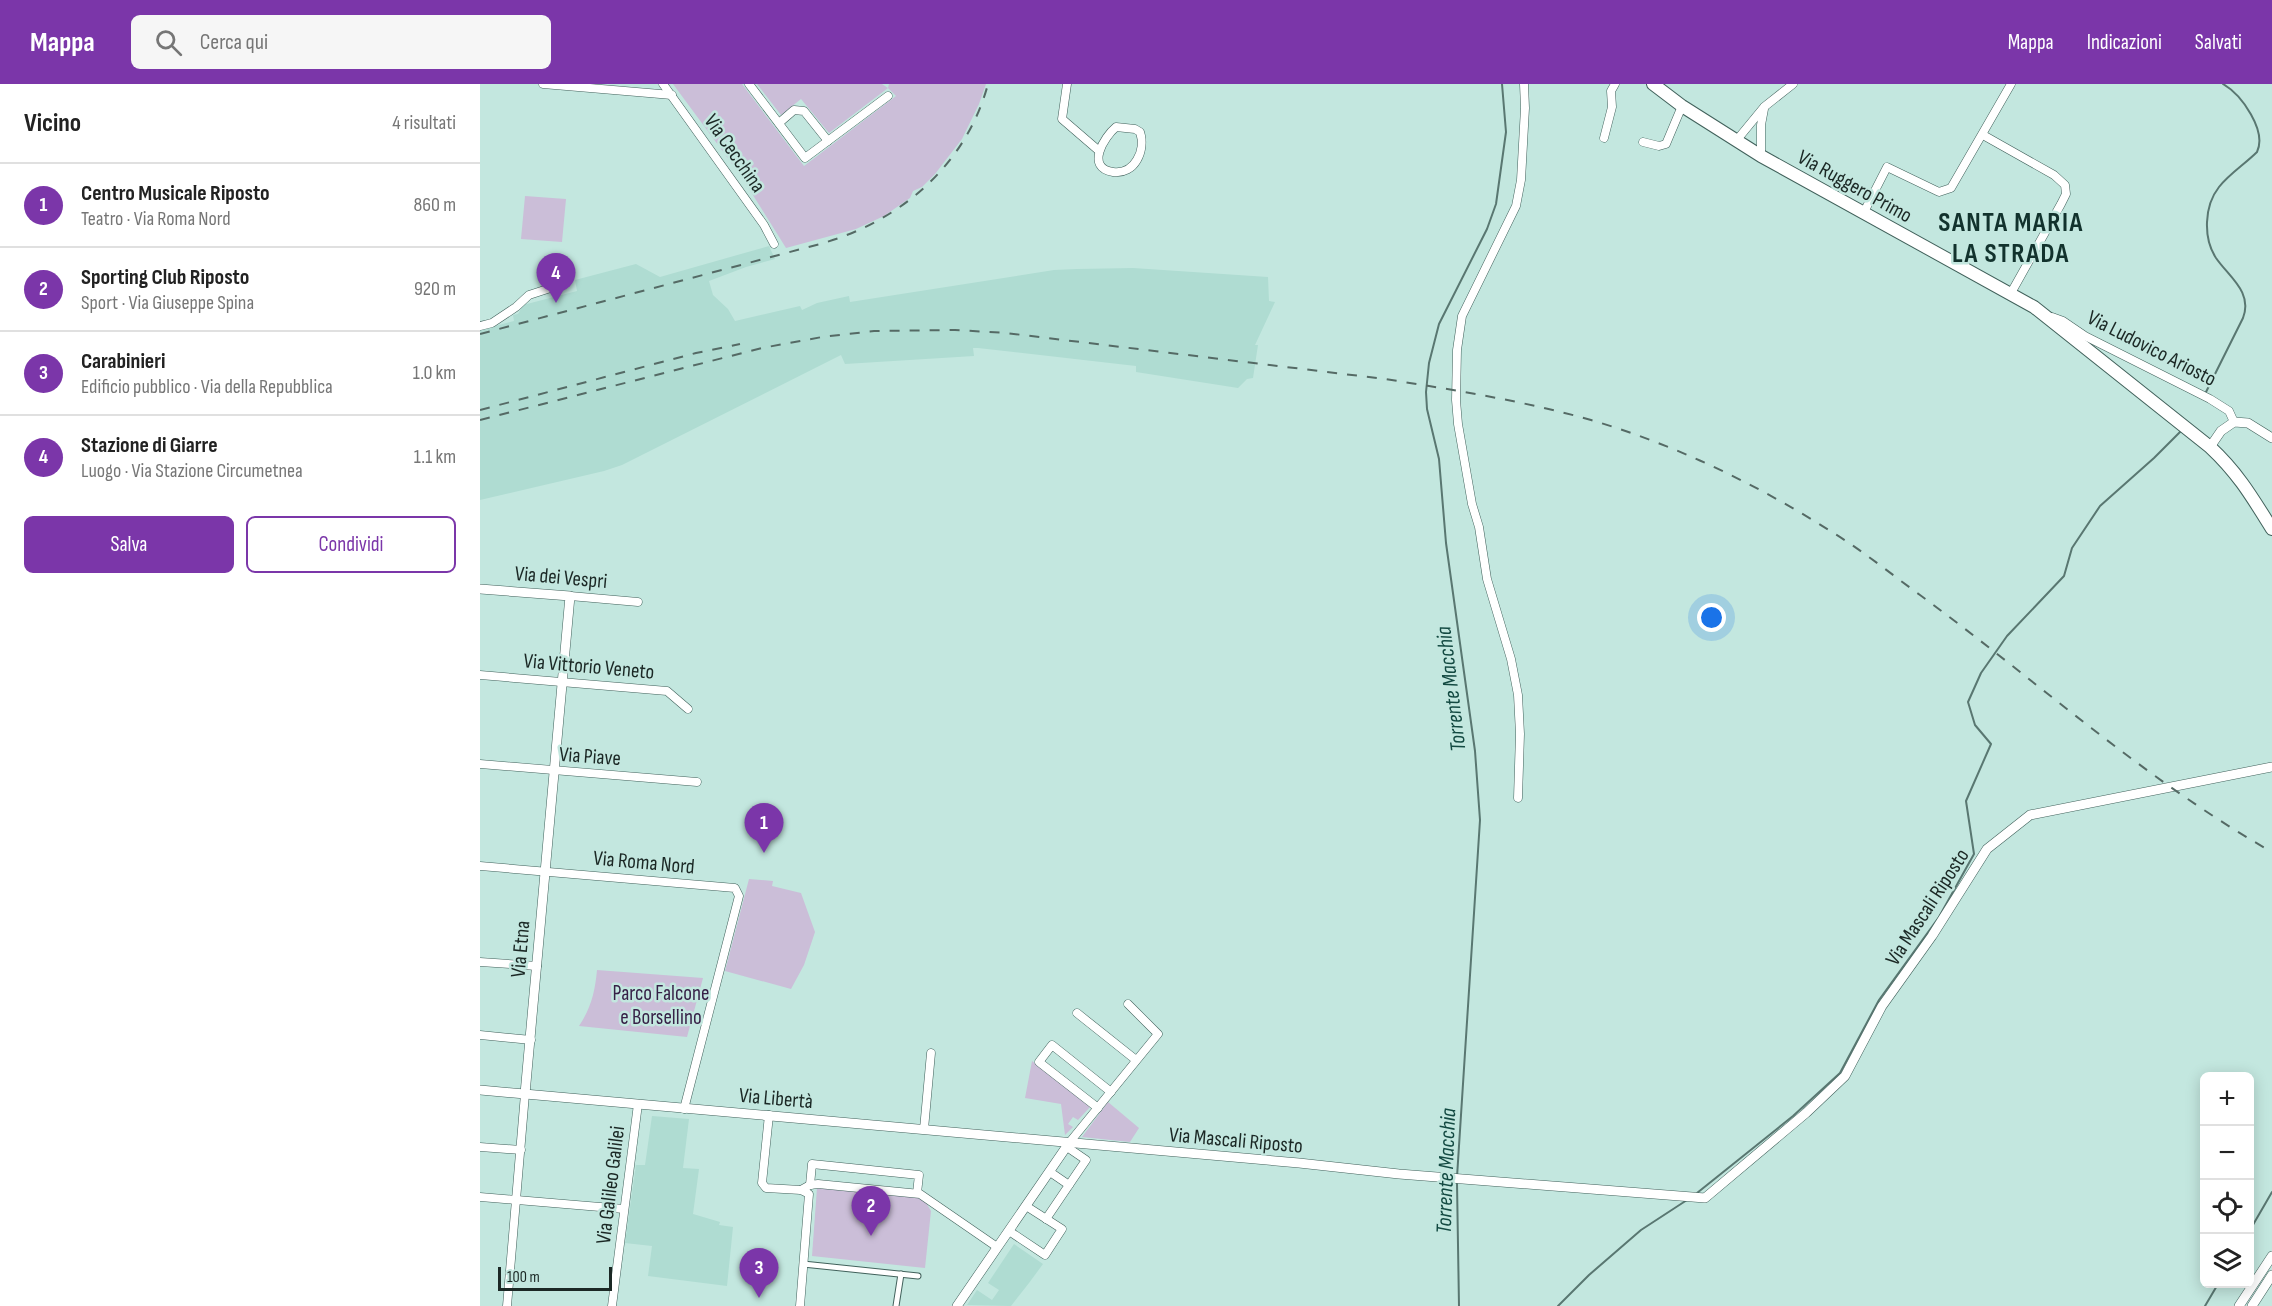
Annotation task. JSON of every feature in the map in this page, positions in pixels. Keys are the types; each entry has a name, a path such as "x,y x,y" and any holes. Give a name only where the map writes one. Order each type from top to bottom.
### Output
{"main road":[{"name":"Via Ruggero Primo","path":"1653,84 1682,106 1761,156 1863,214 2011,292 2045,315 2210,447 2240,478 2272,529"}],"street":[{"path":"543,84 672,95"},
{"name":"Via Cecchina","path":"663,84 764,225 774,244"},
{"path":"749,84 806,159 888,96"},
{"path":"1067,84 1062,119 1098,150 1100,163 1105,169 1120,171 1132,166 1140,156 1142,138 1140,132 1135,129 1116,127 1098,150"},
{"path":"1518,798 1518,695 1511,659 1487,579 1458,424 1456,400 1457,350 1462,316 1516,206 1521,180 1524,84"},
{"path":"1604,138 1612,107 1611,91 1615,84"},
{"path":"1736,141 1764,107 1793,84"},
{"path":"1863,214 1887,167 1939,192 1951,188 2012,84"},
{"path":"1643,142 1659,146 1666,144 1682,106"},
{"path":"1761,156 1761,125 1764,107"},
{"path":"779,123 794,110 804,111 828,141"},
{"path":"1983,135 2054,175 2065,185 2066,194 2061,204 2011,292"},
{"path":"480,326 499,318 530,295 566,283"},
{"name":"Via Ludovico Ariosto","path":"2045,315 2063,321 2085,336 2210,399 2229,411 2234,422"},
{"path":"2210,447 2221,431 2234,422 2248,423 2272,438"},
{"name":"Via dei Vespri","path":"480,589 638,602"},
{"name":"Via Etna","path":"507,1306 570,596"},
{"name":"Via Vittorio Veneto","path":"480,675 667,691 688,709"},
{"name":"Via Piave","path":"480,764 698,782"},
{"name":"Via Mascali Riposto","path":"1068,1145 1705,1198 1806,1113 1845,1076 1882,1006 1932,936 1987,849 2030,815 2272,767"},
{"name":"Via Roma Nord","path":"480,866 735,888 738,891 739,896 684,1109"},
{"path":"480,962 537,966"},
{"path":"957,1306 1068,1145 1158,1034 1128,1004"},
{"path":"1077,1013 1136,1060"},
{"path":"480,1035 531,1040"},
{"path":"1098,1108 1039,1062 1052,1045 1111,1092"},
{"path":"924,1129 931,1053"},
{"name":"Via Libertà","path":"480,1090 924,1129 1068,1145"},
{"name":"Via Galileo Galilei","path":"612,1306 638,1104"},
{"path":"769,1115 762,1183 766,1188 801,1190 809,1194 810,1199 800,1306"},
{"path":"1046,1219 1086,1160 1068,1145"},
{"path":"480,1147 521,1150"},
{"path":"810,1185 812,1164 919,1175 917,1193"},
{"path":"1050,1172 1069,1185"},
{"path":"801,1190 810,1185 917,1193 997,1247"},
{"path":"480,1197 624,1209"},
{"path":"1009,1231 1045,1255 1062,1229 1026,1206"},
{"path":"2239,1306 2272,1256"},
{"path":"804,1264 918,1276"},
{"path":"896,1306 901,1274"},
{"path":"2252,1306 2272,1275"}],"shaded area":[{"path":"769,246 775,259 709,281 713,295 728,309 735,321 800,306 802,310 817,303 849,296 850,302 1054,270 1077,269 1133,268 1268,277 1269,301 1275,302 1255,345 1258,345 1253,378 1247,379 1238,388 1136,372 1136,366 978,348 973,348 974,356 845,364 841,355 622,465 480,500 480,330 514,321 513,315 518,314 523,305 577,291 575,280 636,264 660,277"},
{"path":"652,1116 689,1119 683,1168 699,1169 693,1214 720,1222 719,1225 733,1227 727,1286 648,1276 652,1246 625,1243 636,1165 645,1165"},
{"path":"1014,1244 1043,1264 1029,1283 1011,1306 967,1305 977,1290 992,1300 999,1290 988,1283"}],"green space":[{"path":"673,84 742,84 804,166 896,96 888,88 889,84 986,84 962,139 935,174 922,187 913,191 910,198 884,216 856,229 786,248 741,176"},
{"path":"757,84 882,84 888,88 829,133 801,99 781,115"},
{"path":"525,196 566,199 562,242 521,239"},
{"path":"749,879 773,881 772,886 801,893 815,932 804,965 791,989 725,971"},
{"name":"Parco Falcone e Borsellino","path":"597,970 703,978 687,1037 579,1026 592,1000"},
{"path":"1032,1061 1090,1107 1078,1120 1073,1117 1068,1124 1073,1127 1065,1135 1061,1104 1025,1098"},
{"path":"1108,1102 1139,1128 1130,1142 1082,1137"},
{"path":"817,1188 920,1198 925,1201 931,1211 925,1268 812,1256"}],"waterway":[{"name":"Torrente Macchia","path":"1457,1177 1480,820 1475,751 1446,543 1439,459 1427,409 1426,392 1429,363 1439,324 1487,229 1496,204 1506,132 1502,84"},
{"path":"2206,392 2243,318 2245,309 2245,300 2238,285 2216,258 2209,241 2207,222 2210,203 2227,178 2257,152 2259,144 2259,134 2251,114 2238,96 2223,84"},
{"path":"1697,1193 1793,1116 1840,1073 1879,1000 1939,917 1974,854 1966,801 1991,744 1975,725 1968,702 1981,673 2007,636 2064,576 2072,548 2100,506 2181,431"},
{"name":"Torrente Macchia","path":"1457,1183 1459,1306"},
{"path":"2254,1223 2272,1192"},
{"path":"1558,1306 1589,1275 1641,1230 1687,1200"},
{"path":"2205,1306 2216,1288"}],"railway":[{"path":"480,334 820,244 876,221 925,187 946,165 964,140 978,114 988,84"},
{"path":"480,420 762,348 822,337 874,331 955,330 1006,333 1385,379 1489,396 1566,413 1623,430 1685,454 1746,482 1832,532 1964,628 2136,762 2225,824 2272,852"},
{"path":"480,410 696,353 740,344"}],"place":[{"name":"Stazione di Giarre","path":"556,303"},
{"name":"Centro Musicale Riposto","path":"764,853"},
{"name":"Sporting Club Riposto","path":"871,1236"},
{"name":"Carabinieri","path":"759,1298"}],"district":[{"name":"SANTA MARIA LA STRADA","path":"2011,238"}]}
